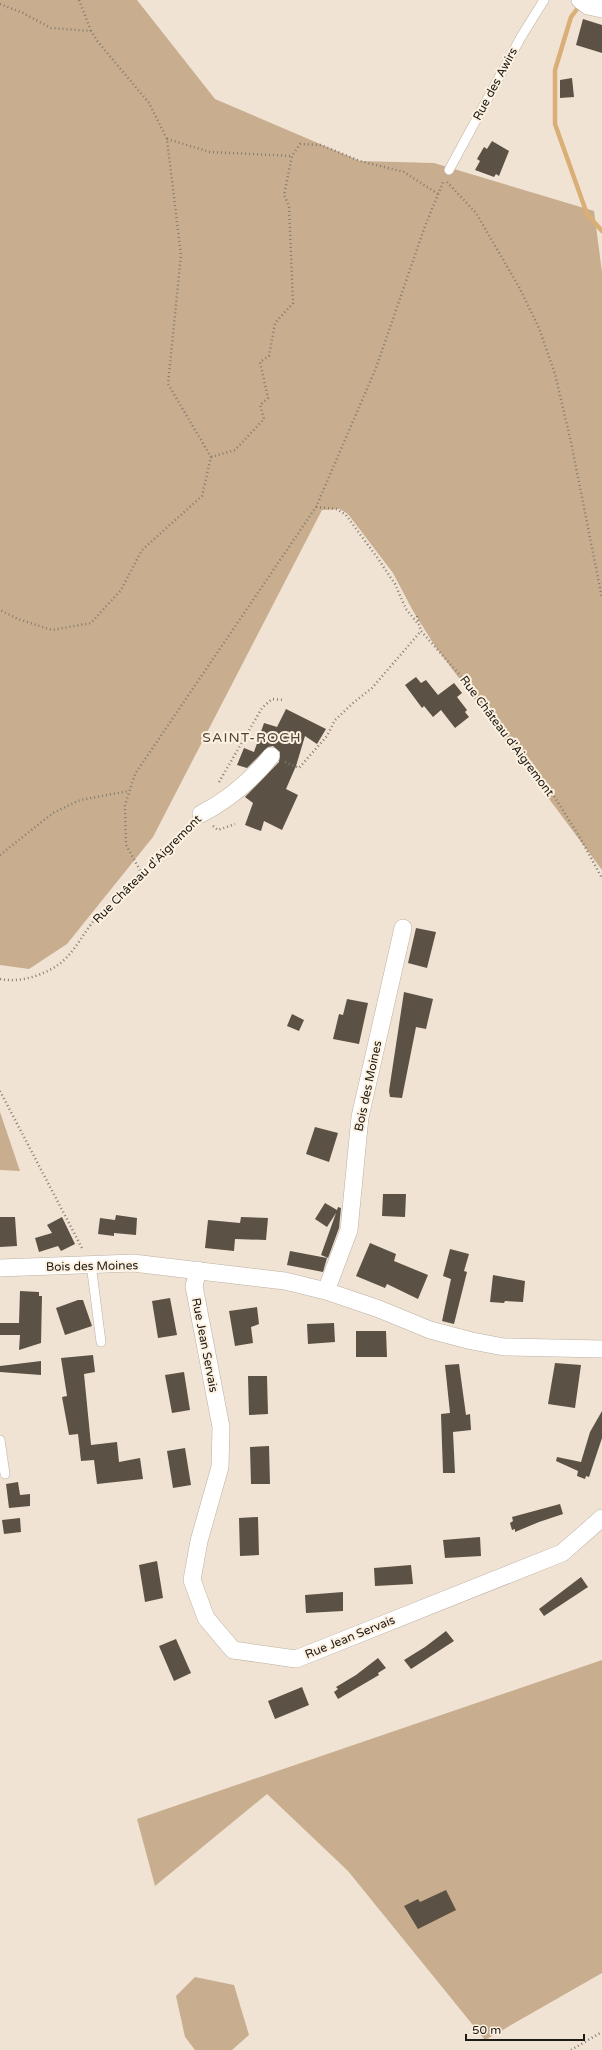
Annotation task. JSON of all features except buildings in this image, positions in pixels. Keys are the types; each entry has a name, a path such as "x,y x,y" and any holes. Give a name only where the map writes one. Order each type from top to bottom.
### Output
{"street":[{"name":"Rue Château d'Aigremont","path":"201,814 217,806 256,775 271,756"},
{"name":"Bois des Moines","path":"326,1291 349,1230 360,1118 404,928"},
{"name":"Bois des Moines","path":"0,1268 133,1263 285,1281 326,1291 379,1309 430,1330 472,1341 504,1347 602,1349"},
{"name":"Rue Jean Servais","path":"198,1270 194,1286 221,1427 220,1467 199,1541 192,1580 206,1618 233,1650 296,1659 562,1553 602,1518"}],"lane":[{"name":"Rue des Awirs","path":"449,170 521,37 544,0"},
{"path":"91,1264 101,1342"},
{"path":"0,1440 4,1474"}],"path":[{"path":"0,610 18,620 52,630 91,623 121,590 142,550 202,496 210,456 168,384 181,255 166,139 150,103 98,42 91,31 79,0"},
{"path":"0,4 23,13 51,28 91,31"},
{"path":"166,139 210,152 292,156"},
{"path":"210,456 235,450 264,419 260,405 268,398 260,362 269,356 275,323 293,303 289,206 284,195 292,156 300,144 321,146 360,161 404,172 438,194"},
{"path":"142,874 126,845 125,805 135,774 316,507 376,368 444,179 476,213 519,287 538,328 555,374 571,442 602,598"},
{"path":"316,507 337,509 346,515 380,560 395,584 406,609 419,626"},
{"path":"417,616 419,626"},
{"name":"Rue Château d'Aigremont","path":"419,626 421,631 466,682 554,796 579,836 602,878"},
{"path":"295,766 299,768 304,763 327,736 335,720 353,702 372,688 421,631"},
{"path":"216,788 262,708 272,699 284,700"},
{"path":"0,855 53,813 80,800 129,791"},
{"name":"Rue Château d'Aigremont","path":"0,979 9,981 29,978 58,965 79,943 96,918 189,829 201,814"},
{"path":"0,1090 91,1264"},
{"path":"571,2050 602,2032"}],"shaded area":[{"path":"0,0 137,0 215,99 360,161 434,163 594,211 602,272 602,870 435,646 413,611 393,573 348,514 340,509 322,510 153,837 67,944 29,969 0,965"},
{"path":"0,1112 20,1171 0,1170"},
{"path":"602,1660 602,1973 485,2040 348,1871 267,1794 155,1886 137,1819"},
{"path":"195,1977 234,1985 249,2035 232,2050 195,2050 185,2037 176,1996"}],"waterway":[{"path":"581,4 571,17 555,70 555,124 587,214 602,231"}],"district":[{"name":"SAINT-ROCH","path":"252,737"}]}
